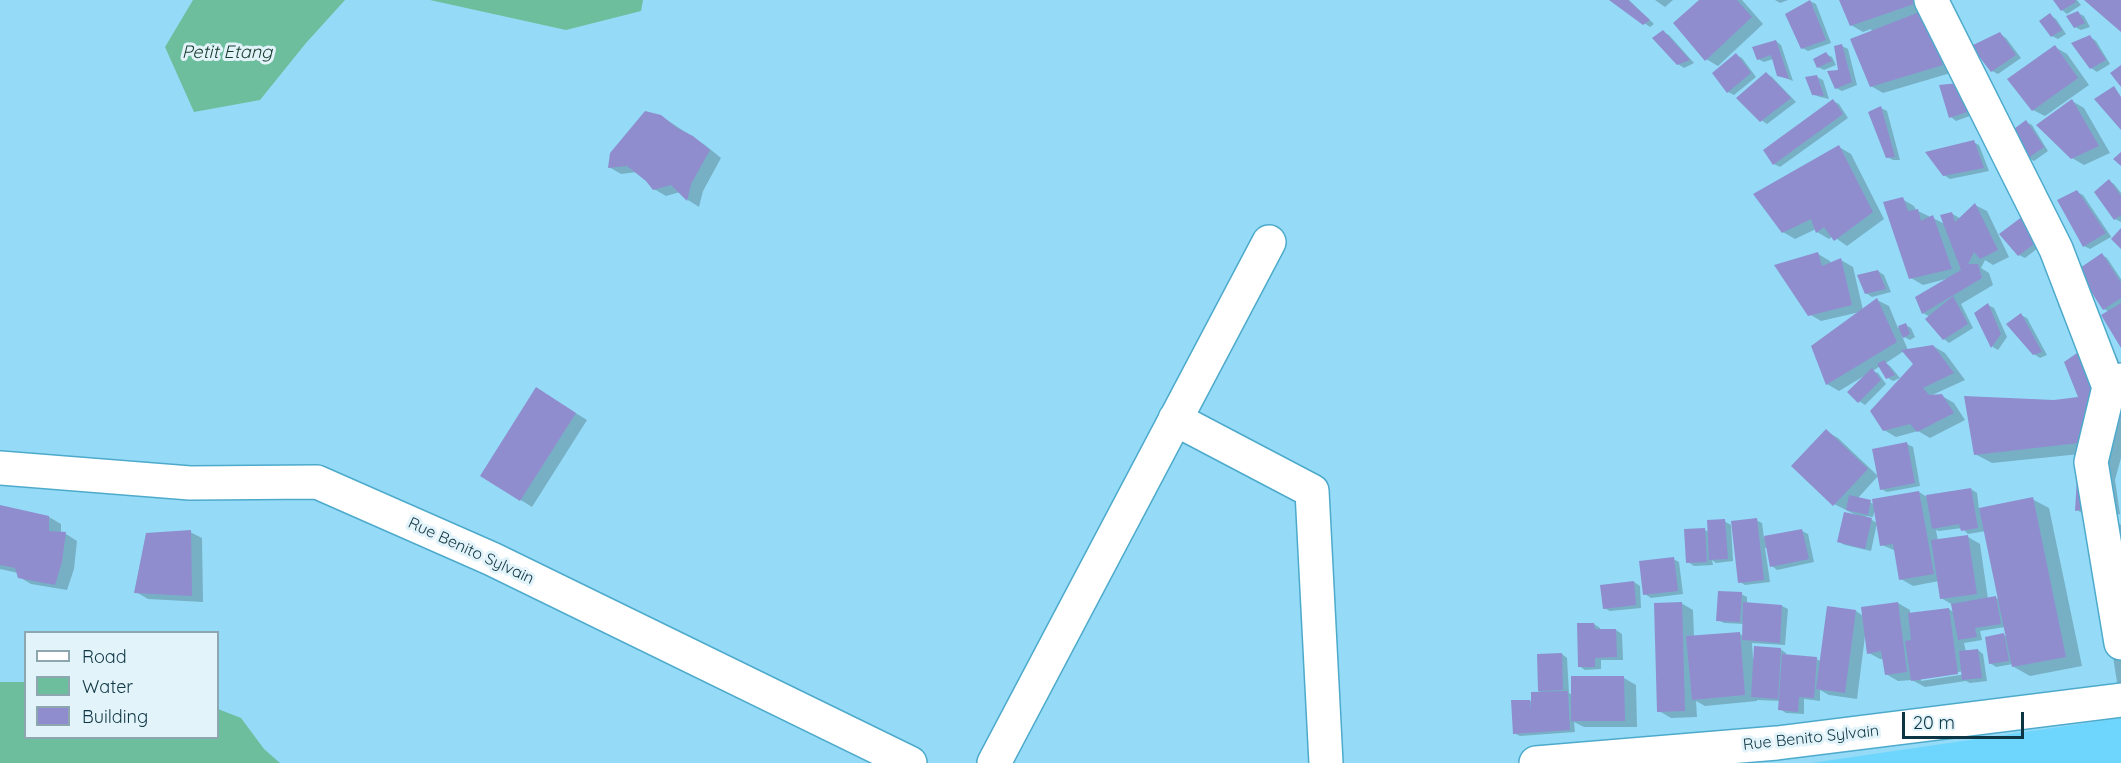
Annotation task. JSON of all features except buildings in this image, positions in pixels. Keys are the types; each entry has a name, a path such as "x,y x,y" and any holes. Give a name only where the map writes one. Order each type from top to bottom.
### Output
{"street":[{"path":"1931,0 2056,249 2115,383 2091,462 2121,643"},
{"path":"994,763 1269,242"},
{"path":"1175,419 1312,491 1326,763"},
{"name":"Rue Benito Sylvain","path":"0,468 190,483 317,482 492,559 910,763"},
{"name":"Rue Benito Sylvain","path":"1536,763 1778,753 2121,700"}],"shaded area":[{"path":"2121,718 2121,763 1811,763"}],"water":[{"name":"Petit Etang","path":"193,0 345,0 306,43 260,100 194,112 165,47"},
{"path":"430,0 643,0 641,11 566,30"},
{"path":"0,682 24,682 24,739 219,739 219,709 241,718 264,749 280,763 0,763"}]}
